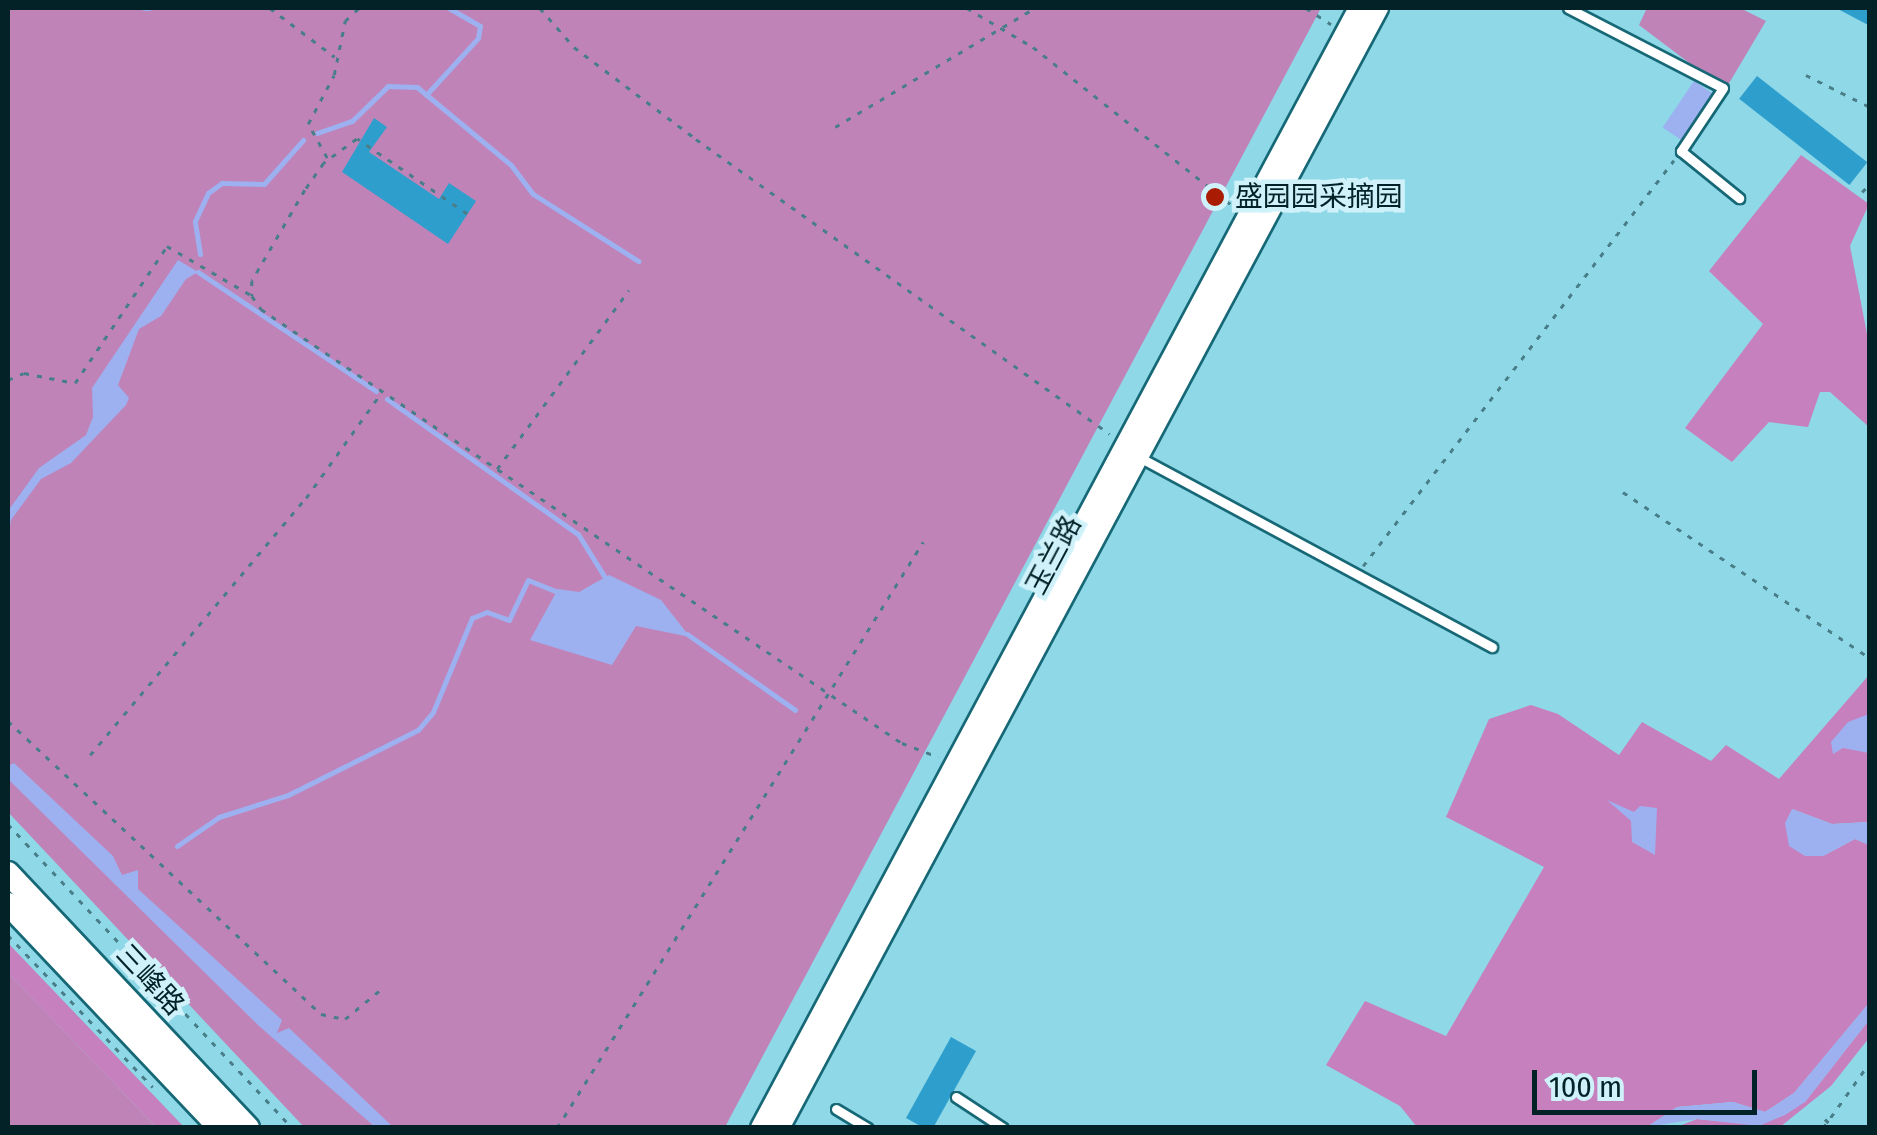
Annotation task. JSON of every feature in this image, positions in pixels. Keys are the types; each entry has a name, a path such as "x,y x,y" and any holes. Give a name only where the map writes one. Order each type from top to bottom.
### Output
{"main road":[{"name":"三峰路","path":"8,874 248,1128"},
{"name":"三峰路","path":"8,904 220,1128"}],"street":[{"name":"玉兰路","path":"779,1128 1359,8"},
{"name":"玉兰路","path":"762,1128 958,760 1378,8"}],"lane":[{"path":"1568,8 1723,88 1681,151 1739,198"},
{"path":"1132,450 1492,647"},
{"path":"956,1096 1004,1128"},
{"path":"836,1109 868,1128"}],"path":[{"path":"270,8 336,58"},
{"path":"540,8 574,48 1132,450"},
{"path":"967,8 1002,27 1239,211"},
{"path":"835,128 1035,8"},
{"path":"1306,8 1345,32"},
{"path":"328,159 308,124 336,58 344,21 358,9"},
{"path":"1806,75 1870,107"},
{"path":"252,296 252,282 276,235 328,159 357,138 467,214"},
{"path":"1358,572 1681,151"},
{"path":"1862,192 1870,184"},
{"path":"8,380 24,373 75,383 168,246 252,296 383,391 902,744 958,760"},
{"path":"497,469 630,290"},
{"path":"90,755 306,498 383,391"},
{"path":"1623,492 1870,658"},
{"path":"557,1128 923,542"},
{"path":"8,721 321,1014 344,1019 380,991"},
{"path":"8,824 292,1128"},
{"path":"8,935 166,1100"},
{"path":"1823,1128 1825,1119 1870,1062"},
{"path":"1825,1119 1834,1128"}],"shaded area":[{"path":"8,8 1321,8 725,1127 304,1127 8,812"},
{"path":"1647,8 1740,8 1766,21 1725,90 1639,25"},
{"path":"1801,155 1869,204 1850,246 1869,344 1869,427 1830,392 1820,392 1808,427 1769,422 1732,462 1685,428 1763,324 1709,271"},
{"path":"1869,675 1869,822 1832,824 1792,809 1823,856 1855,839 1869,845 1869,1003 1794,1093 1765,1112 1733,1102 1677,1107 1647,1127 1417,1127 1400,1106 1326,1065 1365,1001 1446,1036 1544,867 1446,817 1489,719 1531,705 1558,714 1619,755 1642,722 1711,761 1726,745 1779,779"},
{"path":"8,943 184,1127 156,1127 8,973"},
{"path":"8,973 37,1003 156,1127 8,1127"},
{"path":"1869,1020 1869,1038 1831,1086 1780,1127 1674,1128 1697,1119 1736,1123 1805,1102"}],"water":[{"path":"1694,81 1712,93 1681,140 1663,127"},
{"path":"178,260 198,272 186,279 161,316 139,329 118,385 129,398 126,405 71,463 41,479 11,520 8,541 8,511 39,468 86,435 93,417 92,388"},
{"path":"609,575 661,600 690,637 636,626 612,665 530,640 558,589 579,592"},
{"path":"1869,714 1869,753 1843,748 1833,754 1831,742 1848,722"},
{"path":"14,763 113,856 122,875 138,870 138,889 282,1020 277,1033 289,1028 393,1127 375,1127 259,1026 8,779 8,766"},
{"path":"1607,800 1634,812 1640,806 1657,808 1655,855 1632,842 1631,821"},
{"path":"1792,809 1832,824 1869,822 1869,845 1855,839 1823,856 1805,856 1789,846 1785,823"},
{"path":"1869,1003 1869,1020 1805,1102 1785,1115 1759,1126 1697,1119 1647,1127 1677,1107 1733,1102 1765,1112 1794,1093"}],"building":[{"path":"1836,8 1870,8 1870,26"},
{"path":"1757,76 1867,162 1849,185 1739,99"},
{"path":"374,118 387,127 369,152 439,199 449,183 476,201 448,244 342,172"},
{"path":"951,1037 976,1051 933,1128 924,1128 906,1118"}],"waterway":[{"path":"144,8 149,8"},
{"path":"426,95 478,38 480,26 449,8"},
{"path":"317,133 352,121 388,86 417,87 511,165 533,194 638,261"},
{"path":"200,254 195,221 208,193 222,183 264,184 303,140"},
{"path":"198,272 376,391"},
{"path":"387,399 578,534 604,576"},
{"path":"177,846 219,817 288,795 418,730 433,712 472,618 487,612 509,620 528,580 557,592"},
{"path":"687,634 795,710"}],"place":[{"name":"盛园园采摘园","path":"1215,197"}]}
